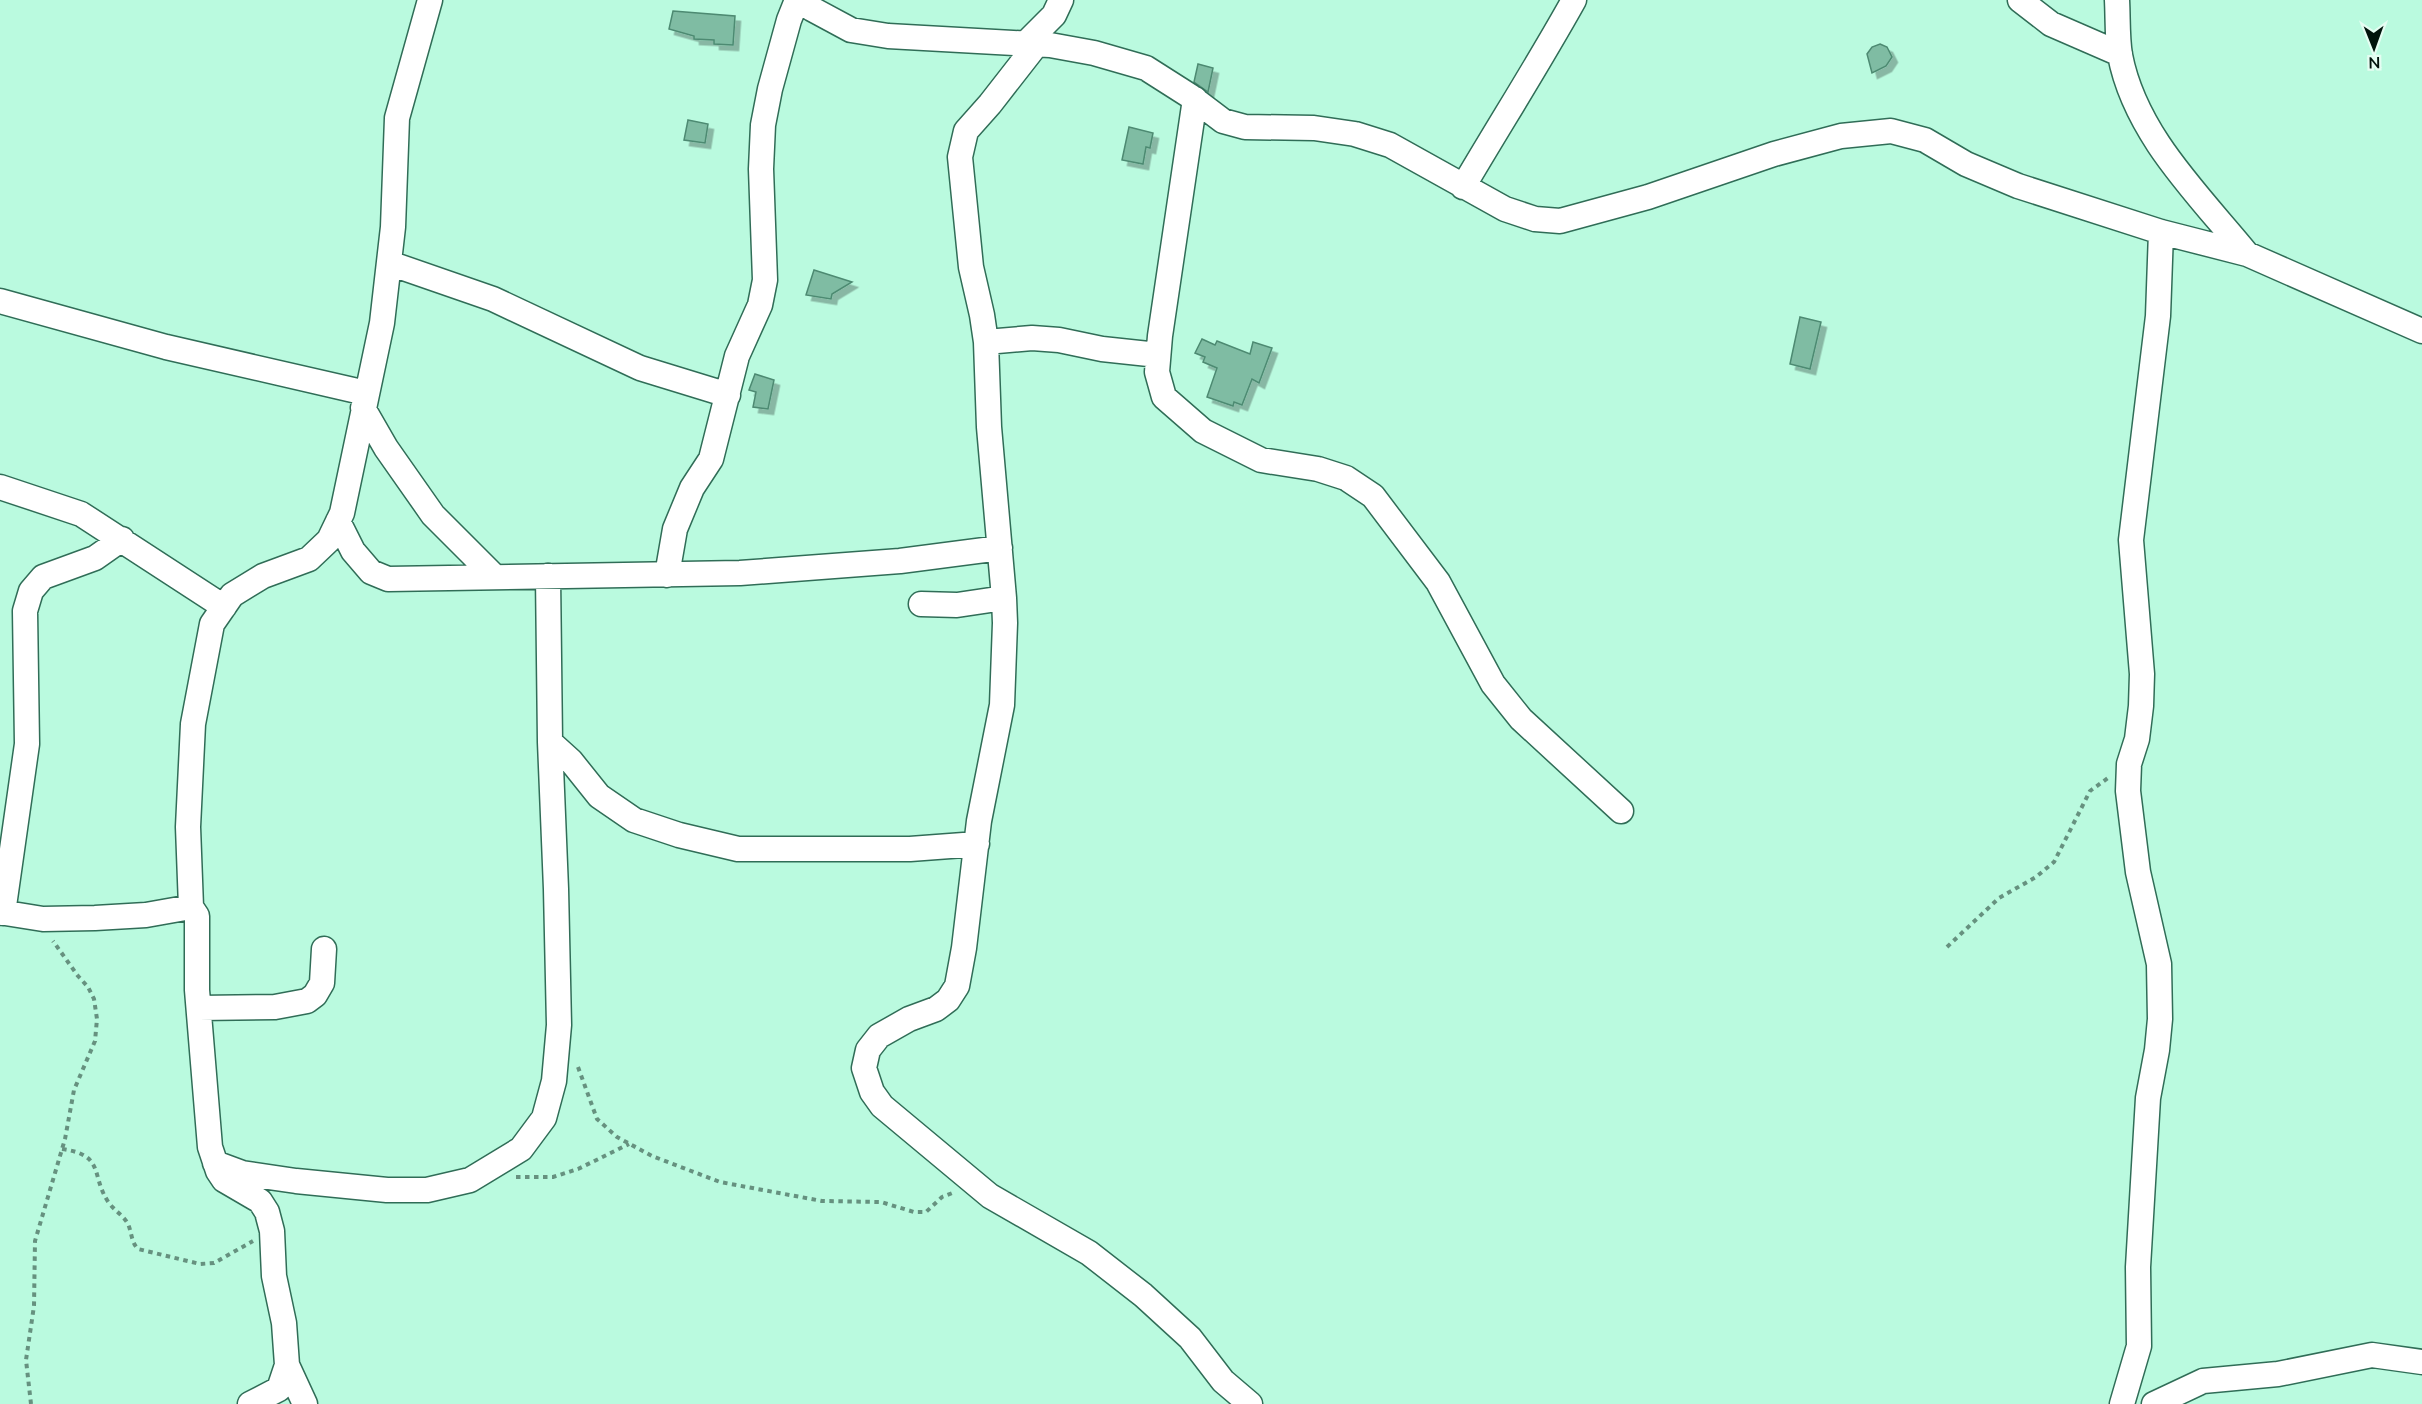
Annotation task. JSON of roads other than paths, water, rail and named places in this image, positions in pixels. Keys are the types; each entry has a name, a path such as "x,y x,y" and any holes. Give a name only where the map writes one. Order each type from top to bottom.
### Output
{"street":[{"path":"305,1404 287,1365 284,1323 274,1276 272,1231 267,1212 260,1201 225,1180 215,1163 210,1147 199,1008 198,921 190,907 188,827 193,724 212,624 232,595 263,576 309,559 329,540 342,513 382,323 393,227 397,118 430,0"},
{"path":"667,575 675,529 692,489 711,459 737,356 760,305 765,280 761,169 764,125 770,89 789,20 797,0"},
{"path":"802,0 812,9 851,30 888,36 1030,44 1094,53 1146,68 1195,99 1223,121 1245,127 1314,128 1355,134 1390,145 1505,209 1535,219 1560,221 1648,197 1774,154 1841,136 1891,131 1925,140 1966,164 2018,186 2162,232 2247,254 2422,330"},
{"path":"1061,0 1054,15 1030,44 990,104 966,131 960,157 971,267 986,342 989,427 1004,598 1002,705 979,820 964,948 957,986 948,1000 936,1009 909,1019 879,1036 868,1050 864,1068 872,1092 882,1106 982,1190 1029,1221 1089,1253 1143,1295 1190,1338 1223,1381 1250,1404"},
{"path":"1463,187 1511,104 1545,54 1574,0"},
{"path":"2020,0 2051,24 2120,54"},
{"path":"2117,0 2120,54 2133,98 2164,153 2247,254"},
{"path":"1195,99 1158,355 1157,372 1164,397 1203,432 1261,459 1318,469 1346,478 1373,496 1438,582 1493,684 1521,719 1621,811"},
{"path":"2122,1404 2139,1346 2138,1267 2148,1098 2160,1018 2159,964 2138,872 2128,791 2129,764 2137,739 2142,674 2131,540 2158,316 2162,232"},
{"path":"389,264 493,299 640,368 728,395"},
{"path":"0,285 9,303 365,401"},
{"path":"986,342 1032,338 1059,340 1102,349 1158,355"},
{"path":"365,401 386,448 433,515 494,576"},
{"path":"0,487 81,514 224,608"},
{"path":"338,521 353,551 371,572 388,579 740,573 900,561 1000,548"},
{"path":"122,539 95,558 44,577 31,591 25,611 27,744 2,912 43,919 146,915 190,907"},
{"path":"215,1163 242,1173 296,1181 387,1190 427,1190 470,1180 521,1149 544,1118 554,1081 559,1025 550,742 548,576"},
{"path":"921,604 965,604 1004,598"},
{"path":"550,742 571,761 599,796 634,820 679,836 738,849 910,849 977,844"},
{"path":"199,1008 275,1007 307,1001 315,995 322,983 324,949"},
{"path":"2154,1404 2203,1381 2278,1374 2372,1355 2422,1362"},
{"path":"250,1404 279,1389 287,1365"}]}
